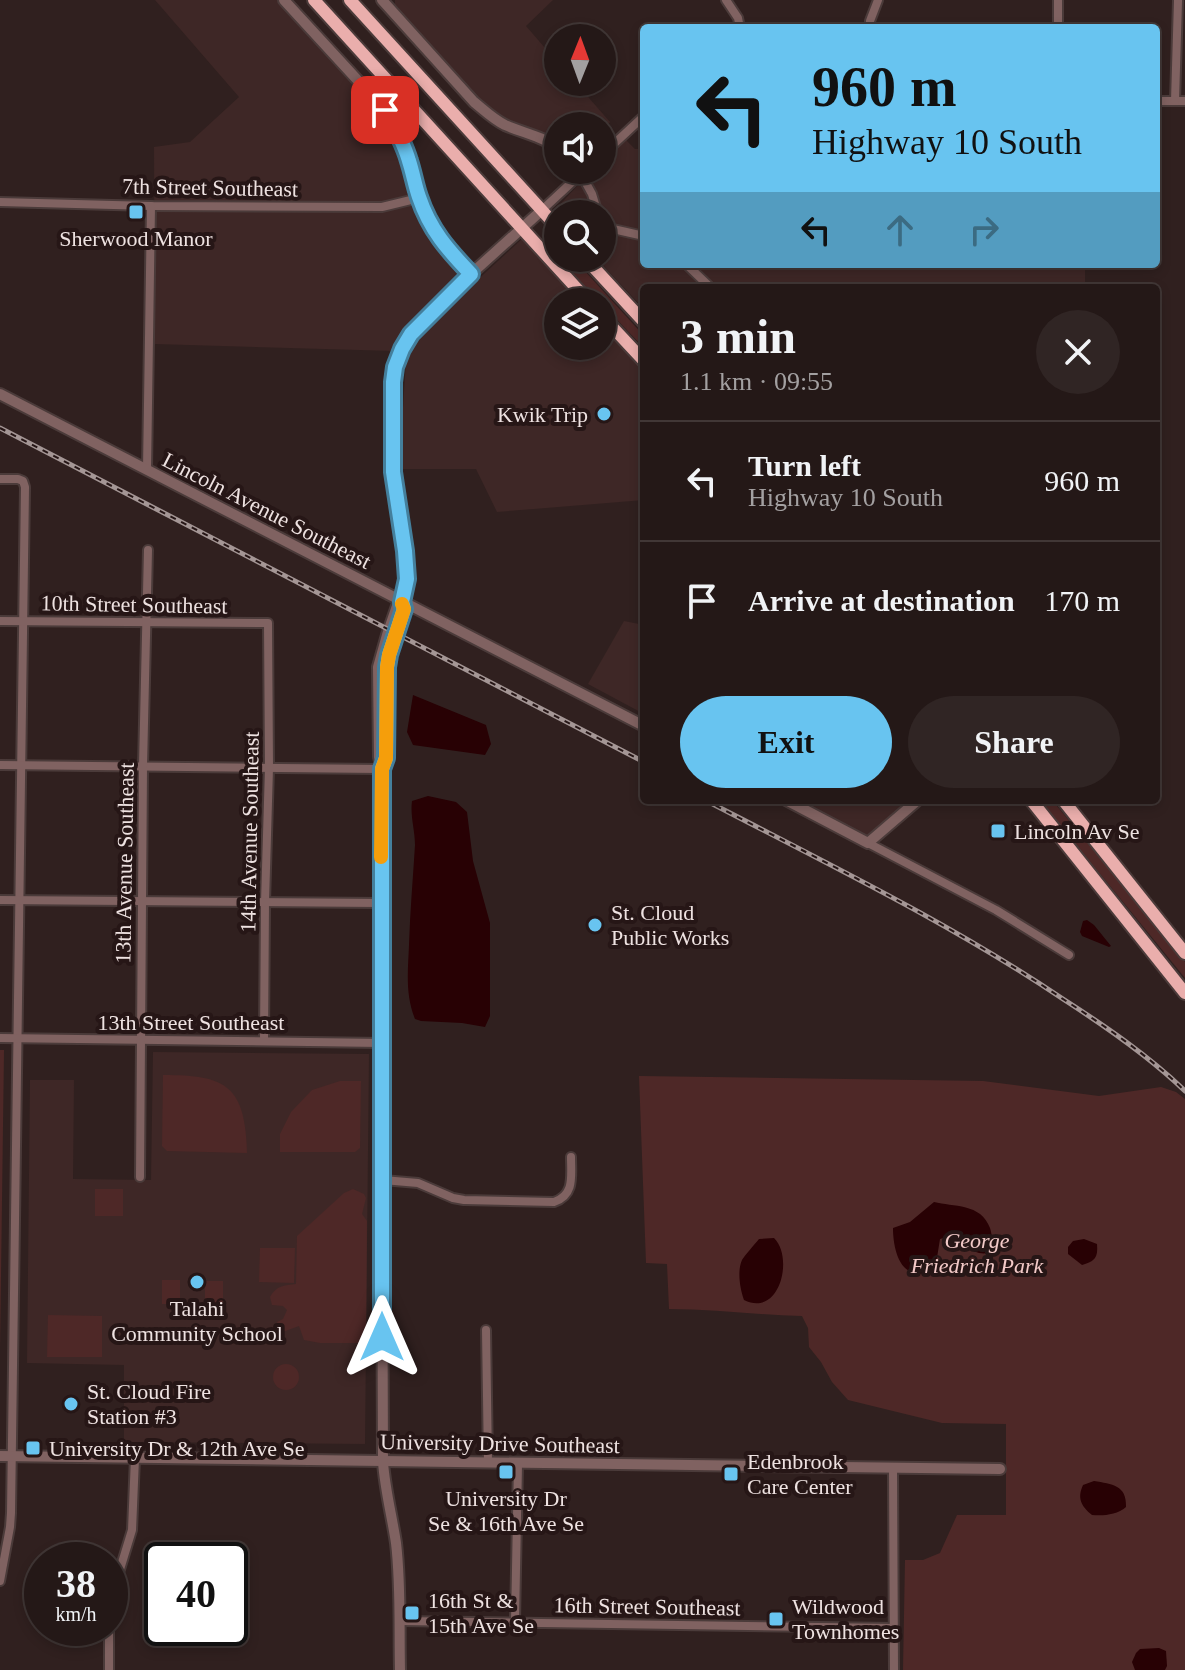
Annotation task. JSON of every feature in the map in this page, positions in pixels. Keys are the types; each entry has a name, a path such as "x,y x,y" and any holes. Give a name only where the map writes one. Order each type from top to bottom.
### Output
{"highway":[{"path":"314,0 576,288"},
{"path":"350,0 544,212"},
{"path":"598,272 640,318"},
{"path":"616,331 640,357"},
{"path":"1034,804 1185,993"},
{"path":"1066,804 1185,953"}],"street":[{"path":"284,0 385,110 399,132 419,198 435,232 445,248 471,274"},
{"path":"382,0 391,5 474,102 490,116 544,140"},
{"path":"726,0 739,24"},
{"path":"870,24 878,0"},
{"path":"1058,0 1058,24"},
{"path":"1178,1 1180,101"},
{"path":"616,142 640,120"},
{"path":"400,1670 398,1571 383,1462 382,769 386,758 387,667 404,609 402,602 407,579 393,472 393,382 402,349 411,334 569,184"},
{"name":"7th Street Southeast","path":"0,202 382,207 419,198"},
{"path":"147,470 151,206"},
{"path":"616,230 640,235"},
{"path":"690,268 707,284"},
{"name":"Lincoln Avenue Southeast","path":"0,394 640,724"},
{"path":"0,479 23,481 24,621 18,1039 6,1456 10,1527 0,1581"},
{"name":"13th Avenue Southeast","path":"140,1177 141,901 148,550"},
{"name":"10th Street Southeast","path":"0,621 268,623"},
{"name":"14th Avenue Southeast","path":"264,1041 268,623"},
{"path":"0,765 382,769"},
{"path":"794,804 996,910 1069,955"},
{"path":"868,843 913,804"},
{"path":"0,900 381,903"},
{"name":"13th Street Southeast","path":"0,1038 382,1043"},
{"path":"383,1180 420,1183 464,1200 554,1202 565,1197 570,1189 571,1157"},
{"path":"486,1330 488,1463"},
{"name":"University Drive Southeast","path":"6,1456 1000,1469"},
{"path":"128,1543 132,1530 135,1458"},
{"path":"515,1622 518,1464"},
{"path":"893,1468 894,1670"},
{"name":"16th Street Southeast","path":"399,1621 894,1628"},
{"path":"109,1646 109,1670"}],"shaded area":[{"path":"155,0 280,0 383,111 396,135 412,193 425,225 463,276 426,309 394,351 155,344 154,147 190,142 239,97"},
{"path":"395,0 553,0 526,26 544,47 544,96 587,96 601,112 544,112 544,145 489,121 454,89 460,84 395,10"},
{"path":"622,136 635,149 640,149 640,268 1085,268 1085,284 640,284 640,305 609,272 616,272 616,200 564,200 579,184 616,184 616,143"},
{"path":"522,239 544,263 544,272 552,272 567,288 544,288 544,360 616,360 616,341 640,367 640,500 497,512 476,469 399,469 406,361 424,329"},
{"path":"624,621 640,624 640,712 588,684"},
{"path":"413,695 486,725 491,744 485,755 413,745 407,732"},
{"path":"428,796 456,802 467,812 473,861 490,923 490,1016 485,1027 421,1021 415,1019 412,1010 408,973 415,845 412,801"},
{"path":"807,804 906,804 868,837"},
{"path":"1087,920 1111,946 1082,936 1083,921"},
{"name":"Talahi Community School","path":"153,1052 369,1054 365,1444 124,1442 124,1365 27,1363 30,1080 74,1080 73,1179 151,1180"},
{"path":"934,1202 980,1214 991,1231 988,1253 973,1251 950,1236 940,1239 935,1270 918,1274 904,1267 895,1248 893,1228 910,1222"},
{"path":"774,1238 783,1258 780,1283 767,1301 756,1303 744,1300 740,1280 742,1260 759,1239"},
{"path":"1084,1239 1097,1244 1097,1253 1093,1260 1082,1265 1068,1254 1068,1247 1073,1241"},
{"path":"1094,1481 1121,1490 1126,1507 1110,1514 1092,1515 1083,1505 1080,1494 1083,1485"},
{"path":"1159,1648 1166,1651 1165,1670 1135,1670 1132,1662 1140,1649"}],"green space":[{"path":"571,272 586,272 600,288 587,288"},
{"path":"616,305 640,332 640,344 616,319"},
{"path":"1043,804 1055,804 1185,962 1185,978"},
{"path":"0,1050 4,1050 0,1350"},
{"path":"163,1075 203,1078 228,1089 242,1113 247,1153 167,1151 162,1146"},
{"name":"George Friedrich Park","path":"639,1076 983,1081 1099,1096 1161,1087 1185,1099 1185,1670 903,1670 905,1560 923,1560 940,1553 957,1515 1006,1515 1006,1424 942,1423 848,1400 809,1347 808,1328 802,1316 669,1309 667,1264 646,1263"},
{"path":"340,1081 361,1081 360,1148 355,1152 280,1152 280,1134 291,1112 312,1090"},
{"path":"95,1189 123,1189 123,1216 95,1216"},
{"path":"353,1189 366,1198 362,1214 367,1221 366,1343 304,1340 299,1326 280,1333 277,1322 283,1319 287,1310 283,1306 272,1305 270,1297 281,1287 296,1284 297,1236 344,1193"},
{"path":"260,1248 295,1248 294,1283 259,1282"},
{"path":"162,1280 180,1280 180,1304 162,1304"},
{"path":"205,1281 223,1281 223,1305 205,1305"},
{"path":"48,1315 102,1316 102,1357 47,1357"},
{"path":"286,1364 295,1368 299,1377 295,1386 286,1390 277,1386 273,1377 277,1368"}],"railway":[{"path":"0,428 640,760"},
{"path":"713,804 887,895 1020,971 1126,1042 1185,1091"}],"slow traffic":[{"path":"381,857 387,667 404,609 402,604"}],"place":[{"name":"Sherwood Manor","path":"136,212"},
{"name":"Kwik Trip","path":"604,414"},
{"name":"Lincoln Av Se","path":"998,831"},
{"name":"St. Cloud Public Works","path":"595,925"},
{"name":"Talahi Community School","path":"197,1282"},
{"name":"St. Cloud Fire Station #3","path":"71,1404"},
{"name":"University Dr & 12th Ave Se","path":"33,1448"},
{"name":"University Dr Se & 16th Ave Se","path":"506,1472"},
{"name":"Edenbrook Care Center","path":"731,1474"},
{"name":"16th St & 15th Ave Se","path":"412,1613"},
{"name":"Wildwood Townhomes","path":"776,1619"}],"route":[{"path":"382,1337 382,769 386,758 387,667 404,609 402,602 407,579 393,472 393,382 396,365 411,334 471,274 445,248 435,232 419,198 399,132 385,110"}]}
